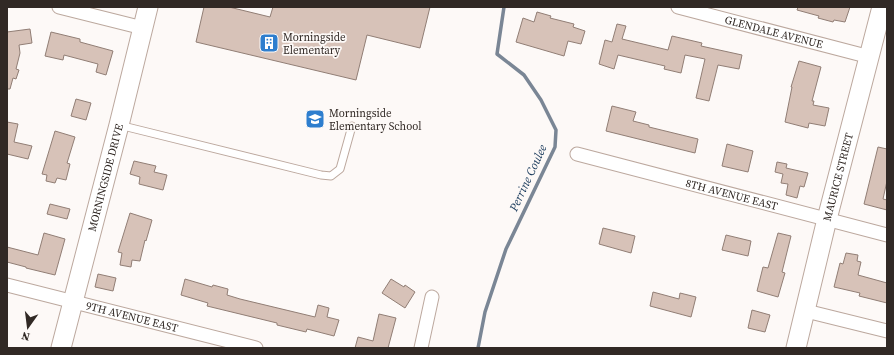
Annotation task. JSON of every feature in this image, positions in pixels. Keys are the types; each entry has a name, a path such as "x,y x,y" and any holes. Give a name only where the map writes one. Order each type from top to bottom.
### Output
{"street":[{"path":"59,7 143,28"},
{"name":"MORNINGSIDE DRIVE","path":"60,348 119,125 148,7"},
{"name":"GLENDALE AVENUE","path":"678,7 870,57"},
{"name":"MAURICE STREET","path":"796,348 827,219 882,7"},
{"name":"8TH AVENUE EAST","path":"577,154 887,235"},
{"name":"9TH AVENUE EAST","path":"7,285 256,348"},
{"path":"421,348 432,297"},
{"path":"806,311 887,331"}],"lane":[{"path":"119,125 321,175 331,176 340,169 352,126"}],"building":[{"name":"Morningside Elementary","path":"204,7 229,7 270,17 273,7 430,7 420,48 367,35 356,80 196,42"},
{"path":"798,7 850,7 845,22 834,20 833,22 818,18 819,16 797,10"},
{"path":"537,12 551,16 550,18 574,24 573,27 585,31 581,44 568,41 564,56 516,42 523,18 534,22"},
{"path":"617,24 626,26 622,39 668,50 672,36 702,43 701,46 742,55 739,69 718,65 709,101 696,98 705,59 685,55 681,73 664,69 665,66 618,55 614,69 599,64 605,40 612,42"},
{"path":"30,29 32,43 19,45 20,53 16,69 19,70 16,79 13,78 10,89 7,89 7,32"},
{"path":"51,32 80,39 80,42 113,51 106,75 96,72 98,64 64,55 63,60 45,56"},
{"path":"799,61 821,67 812,101 814,101 813,105 829,108 825,126 809,123 808,128 785,122 791,87"},
{"path":"76,99 91,103 86,120 71,116"},
{"path":"612,106 636,112 633,121 649,125 649,127 698,139 695,153 606,131"},
{"path":"7,122 18,124 14,142 32,146 28,159 7,154"},
{"path":"55,131 75,137 67,163 70,164 66,180 57,178 55,183 46,181 47,175 42,174"},
{"path":"727,144 753,151 748,172 722,166"},
{"path":"878,147 887,149 887,181 883,199 887,200 887,210 864,204"},
{"path":"134,161 156,166 154,172 167,175 163,190 139,184 140,177 130,174"},
{"path":"777,162 787,164 786,168 808,173 804,187 800,186 797,198 786,195 788,184 781,183 783,174 775,172"},
{"path":"50,204 70,209 67,219 47,214"},
{"path":"130,213 152,220 140,261 132,260 131,267 120,265 122,253 118,252"},
{"path":"603,228 635,236 631,253 599,244"},
{"path":"44,233 65,239 55,275 7,262 7,247 38,255"},
{"path":"778,233 791,236 782,272 785,273 778,297 757,291 763,267 768,268"},
{"path":"726,235 751,241 748,256 722,250"},
{"path":"846,253 858,255 857,261 861,262 858,275 887,283 887,303 859,296 860,293 834,287 840,263 843,264"},
{"path":"98,274 116,278 113,291 95,287"},
{"path":"185,279 212,287 213,285 228,289 227,295 240,299 315,317 318,305 329,308 327,317 339,320 334,336 307,329 306,332 277,325 277,323 207,306 208,303 181,295"},
{"path":"391,279 404,287 405,285 415,292 405,308 382,293"},
{"path":"653,292 679,299 680,293 696,297 691,317 650,306"},
{"path":"752,310 770,315 765,332 748,328"},
{"path":"379,314 396,318 388,348 355,348 358,337 373,341"}],"waterway":[{"name":"Perrine Coulee","path":"478,348 485,312 506,249 555,147 556,130 541,100 524,75 497,54 504,7"}],"place":[{"name":"Morningside Elementary","path":"269,43"},
{"name":"Morningside Elementary School","path":"315,119"}]}
